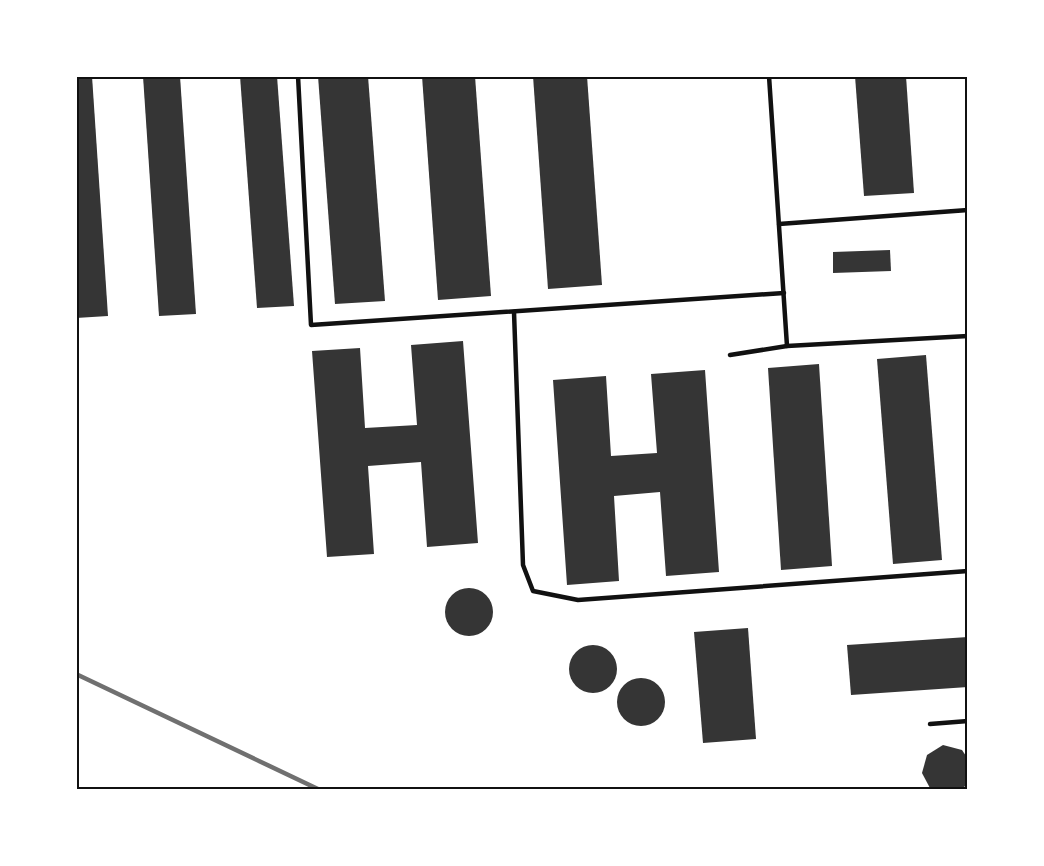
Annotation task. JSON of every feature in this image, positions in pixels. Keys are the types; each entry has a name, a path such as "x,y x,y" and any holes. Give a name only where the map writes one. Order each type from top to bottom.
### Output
{"lane":[{"path":"298,76 310,325 784,293"},
{"path":"769,76 787,346"},
{"path":"779,224 968,210"},
{"path":"514,312 523,565 533,591 578,600 968,571"},
{"path":"730,355 787,346 968,336"},
{"path":"930,724 968,721"}],"building":[{"path":"76,76 92,76 108,316 76,318"},
{"path":"143,76 180,76 196,314 159,316"},
{"path":"240,76 277,76 294,306 257,308"},
{"path":"318,76 368,76 385,301 335,304"},
{"path":"422,76 475,76 491,296 438,300"},
{"path":"533,76 587,76 602,285 548,289"},
{"path":"855,76 906,76 914,193 864,196"},
{"path":"890,250 891,271 833,273 833,252"},
{"path":"463,341 478,543 427,547 421,462 368,466 374,554 327,557 312,351 360,348 365,428 417,425 411,345"},
{"path":"926,355 942,560 893,564 877,359"},
{"path":"819,364 832,566 781,570 768,368"},
{"path":"705,370 719,572 666,576 660,492 614,496 619,581 567,585 553,380 606,376 611,456 657,453 651,374"},
{"path":"469,588 486,595 493,612 486,629 469,636 452,629 445,612 452,595"},
{"path":"748,628 756,739 703,743 694,632"},
{"path":"968,637 968,687 851,695 847,645"},
{"path":"593,645 610,652 617,669 610,686 593,693 576,686 569,669 576,652"},
{"path":"641,678 658,685 665,702 658,719 641,726 624,719 617,702 624,685"},
{"path":"943,745 962,750 968,759 967,785 959,790 931,790 922,773 927,755"}],"railway":[{"path":"76,674 320,790"}]}
